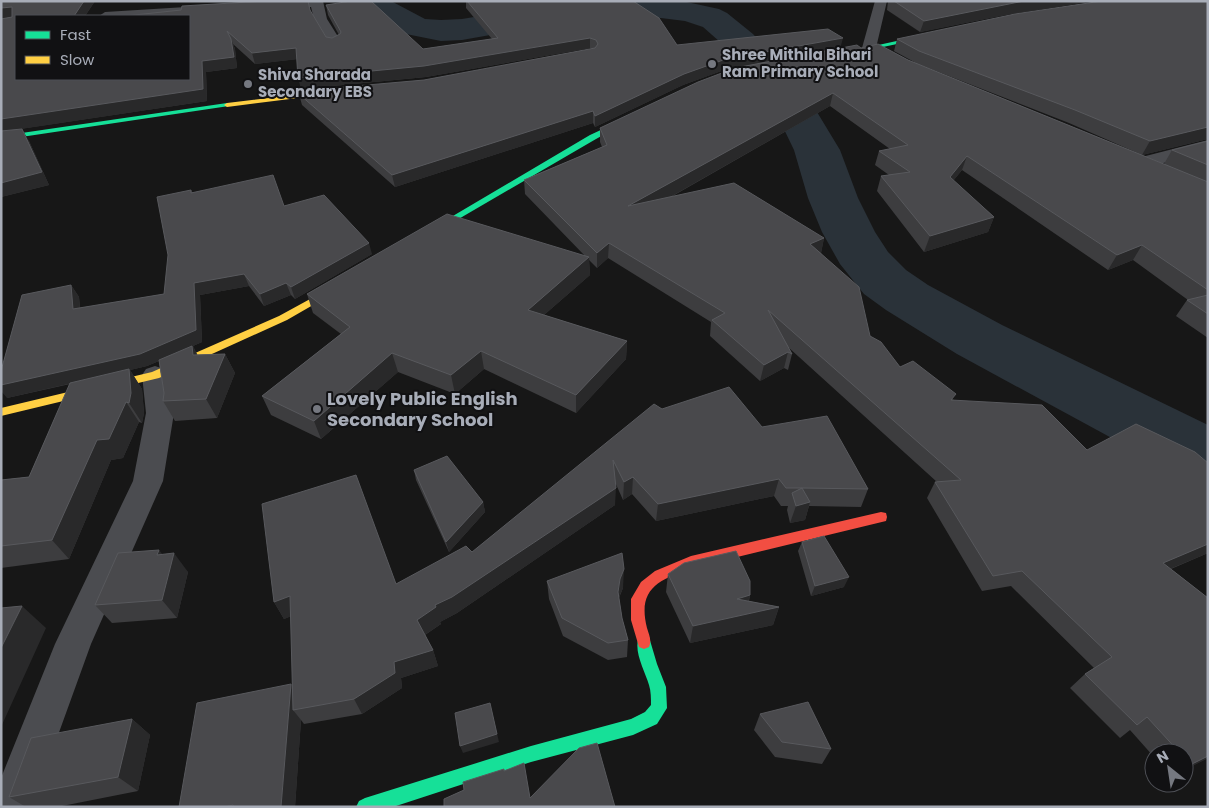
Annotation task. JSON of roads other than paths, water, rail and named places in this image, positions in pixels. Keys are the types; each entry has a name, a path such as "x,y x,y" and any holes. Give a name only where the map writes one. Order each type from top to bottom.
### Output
{"street":[{"path":"871,47 881,1"},
{"path":"254,7 318,3 317,8 321,20 335,43"},
{"path":"120,15 198,10"},
{"path":"832,56 942,34"},
{"path":"871,47 896,59"},
{"path":"1,138 266,99 349,91"},
{"path":"416,241 593,137 646,111"},
{"path":"1141,164 1208,145"},
{"path":"1123,156 1166,174"},
{"path":"1,412 155,375 283,318 349,280"},
{"path":"11,807 72,644 148,481 160,413 155,375"},
{"path":"364,807 531,754 633,727 651,718 659,708 658,687 649,664 639,623 638,598 650,582 669,570 691,562 881,518"}],"waterway":[{"path":"364,1 413,26 441,31 462,30 579,11 607,9 634,8 685,11 707,16 715,20 729,30 740,42 795,110 817,150 833,198 848,232 868,264 885,282 907,298 980,339 1112,406 1208,461"}],"place":[{"name":"Shree Mithila Bihari Ram Primary School","path":"712,64"},
{"name":"Shiva Sharada Secondary EBS","path":"248,84"},
{"name":"Lovely Public English Secondary School","path":"317,409"}]}
